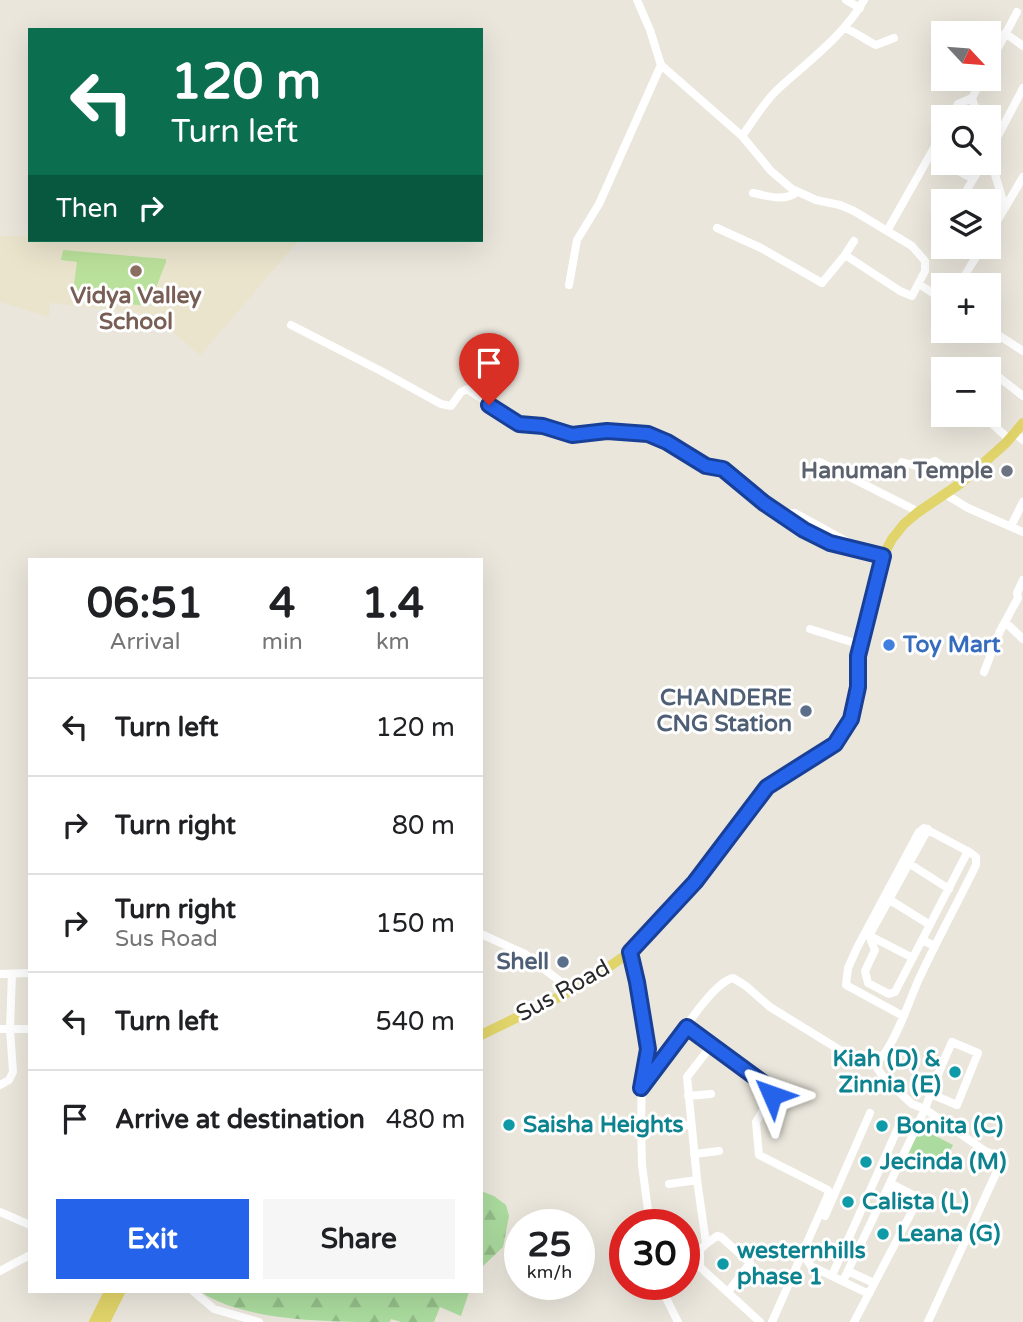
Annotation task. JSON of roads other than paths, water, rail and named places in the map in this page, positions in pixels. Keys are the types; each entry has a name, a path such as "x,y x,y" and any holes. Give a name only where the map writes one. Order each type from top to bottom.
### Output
{"main road":[{"name":"Sus Road","path":"483,1034 571,990 630,952 695,882 767,787 835,744 851,719 858,687 861,645 883,556 904,524 963,481 1015,437 1023,423"},
{"path":"94,1322 108,1293"},
{"path":"105,1322 120,1293"}],"street":[{"path":"637,0 661,65 742,136 771,172 797,192 854,211 912,246 925,261 925,271 912,296 845,255"},
{"path":"742,136 774,92 796,75 853,20 862,4 846,0"},
{"path":"1001,41 1017,12"},
{"path":"844,28 876,45 894,38"},
{"path":"1005,33 1023,45"},
{"path":"569,285 577,240 599,204 661,65"},
{"path":"1001,130 1023,88"},
{"path":"957,105 972,98 976,91"},
{"path":"972,98 974,105"},
{"path":"887,231 931,153"},
{"path":"967,175 972,178"},
{"path":"966,189 974,175"},
{"path":"995,175 1005,208"},
{"path":"1001,215 1023,177"},
{"path":"753,193 789,198 797,192"},
{"path":"717,228 761,248 822,283 855,241"},
{"path":"919,284 931,292"},
{"path":"291,326 441,404 451,406 463,390 467,389 519,424 543,426 572,435 607,431 648,434 667,442 706,466 723,469 804,530 830,543 883,556"},
{"path":"1001,337 1023,351"},
{"path":"1001,379 1023,397"},
{"path":"998,427 1015,437"},
{"path":"902,462 920,467 935,461 963,481"},
{"path":"820,462 917,513"},
{"path":"944,494 968,508 1023,532"},
{"path":"1011,526 1023,502"},
{"path":"984,673 1018,598 1017,593 1023,579"},
{"path":"1005,622 1023,639"},
{"path":"810,629 861,645"},
{"path":"641,1088 719,985 733,978 770,1007 865,1065 885,1053 903,1016 935,946 976,865 976,858 968,851 924,828 919,832 848,968 846,985 903,1016"},
{"path":"928,829 870,936 875,950 865,971 868,983 889,994 895,992 968,851"},
{"path":"910,864 949,889"},
{"path":"890,900 930,925"},
{"path":"483,935 525,954 571,990"},
{"path":"870,936 913,958"},
{"path":"922,940 935,946"},
{"path":"630,952 648,1049 641,1088 642,1165 648,1209"},
{"path":"0,974 28,973"},
{"path":"0,1085 6,1083 12,1075 12,974"},
{"path":"687,1027 771,1091 769,1101 756,1122 759,1155 827,1189 828,1192 772,1322"},
{"path":"0,1029 28,1028"},
{"path":"846,1276 925,1109 931,1094 953,1041 978,1053 957,1105 931,1094"},
{"path":"711,1046 688,1074 697,1181 700,1267 760,1322"},
{"path":"873,1062 893,1087 912,1104 925,1109 985,1150 1003,1158 928,1322"},
{"path":"688,1096 710,1094"},
{"path":"870,1113 807,1260 811,1266 874,1283"},
{"path":"663,1127 691,1125"},
{"path":"834,1271 898,1128"},
{"path":"694,1154 719,1151"},
{"path":"669,1184 697,1181"},
{"path":"854,1322 919,1198 890,1183"},
{"path":"0,1212 28,1224"},
{"path":"701,1247 717,1236 721,1237 750,1263 728,1292"},
{"path":"0,1271 28,1256"},
{"path":"807,1260 846,1276 869,1294"},
{"path":"195,1293 214,1309 259,1322"},
{"path":"667,1300 678,1322"}],"place":[{"name":"Vidya Valley School","path":"136,271"},
{"name":"Hanuman Temple","path":"1007,471"},
{"name":"Toy Mart","path":"889,645"},
{"name":"CHANDERE CNG Station","path":"806,711"},
{"name":"Shell","path":"563,962"},
{"name":"Kiah (D) & Zinnia (E)","path":"955,1072"},
{"name":"Saisha Heights","path":"509,1125"},
{"name":"Bonita (C)","path":"882,1126"},
{"name":"Jecinda (M)","path":"866,1162"},
{"name":"Calista (L)","path":"848,1202"},
{"name":"Leana (G)","path":"883,1234"},
{"name":"westernhills phase 1","path":"723,1264"}]}
